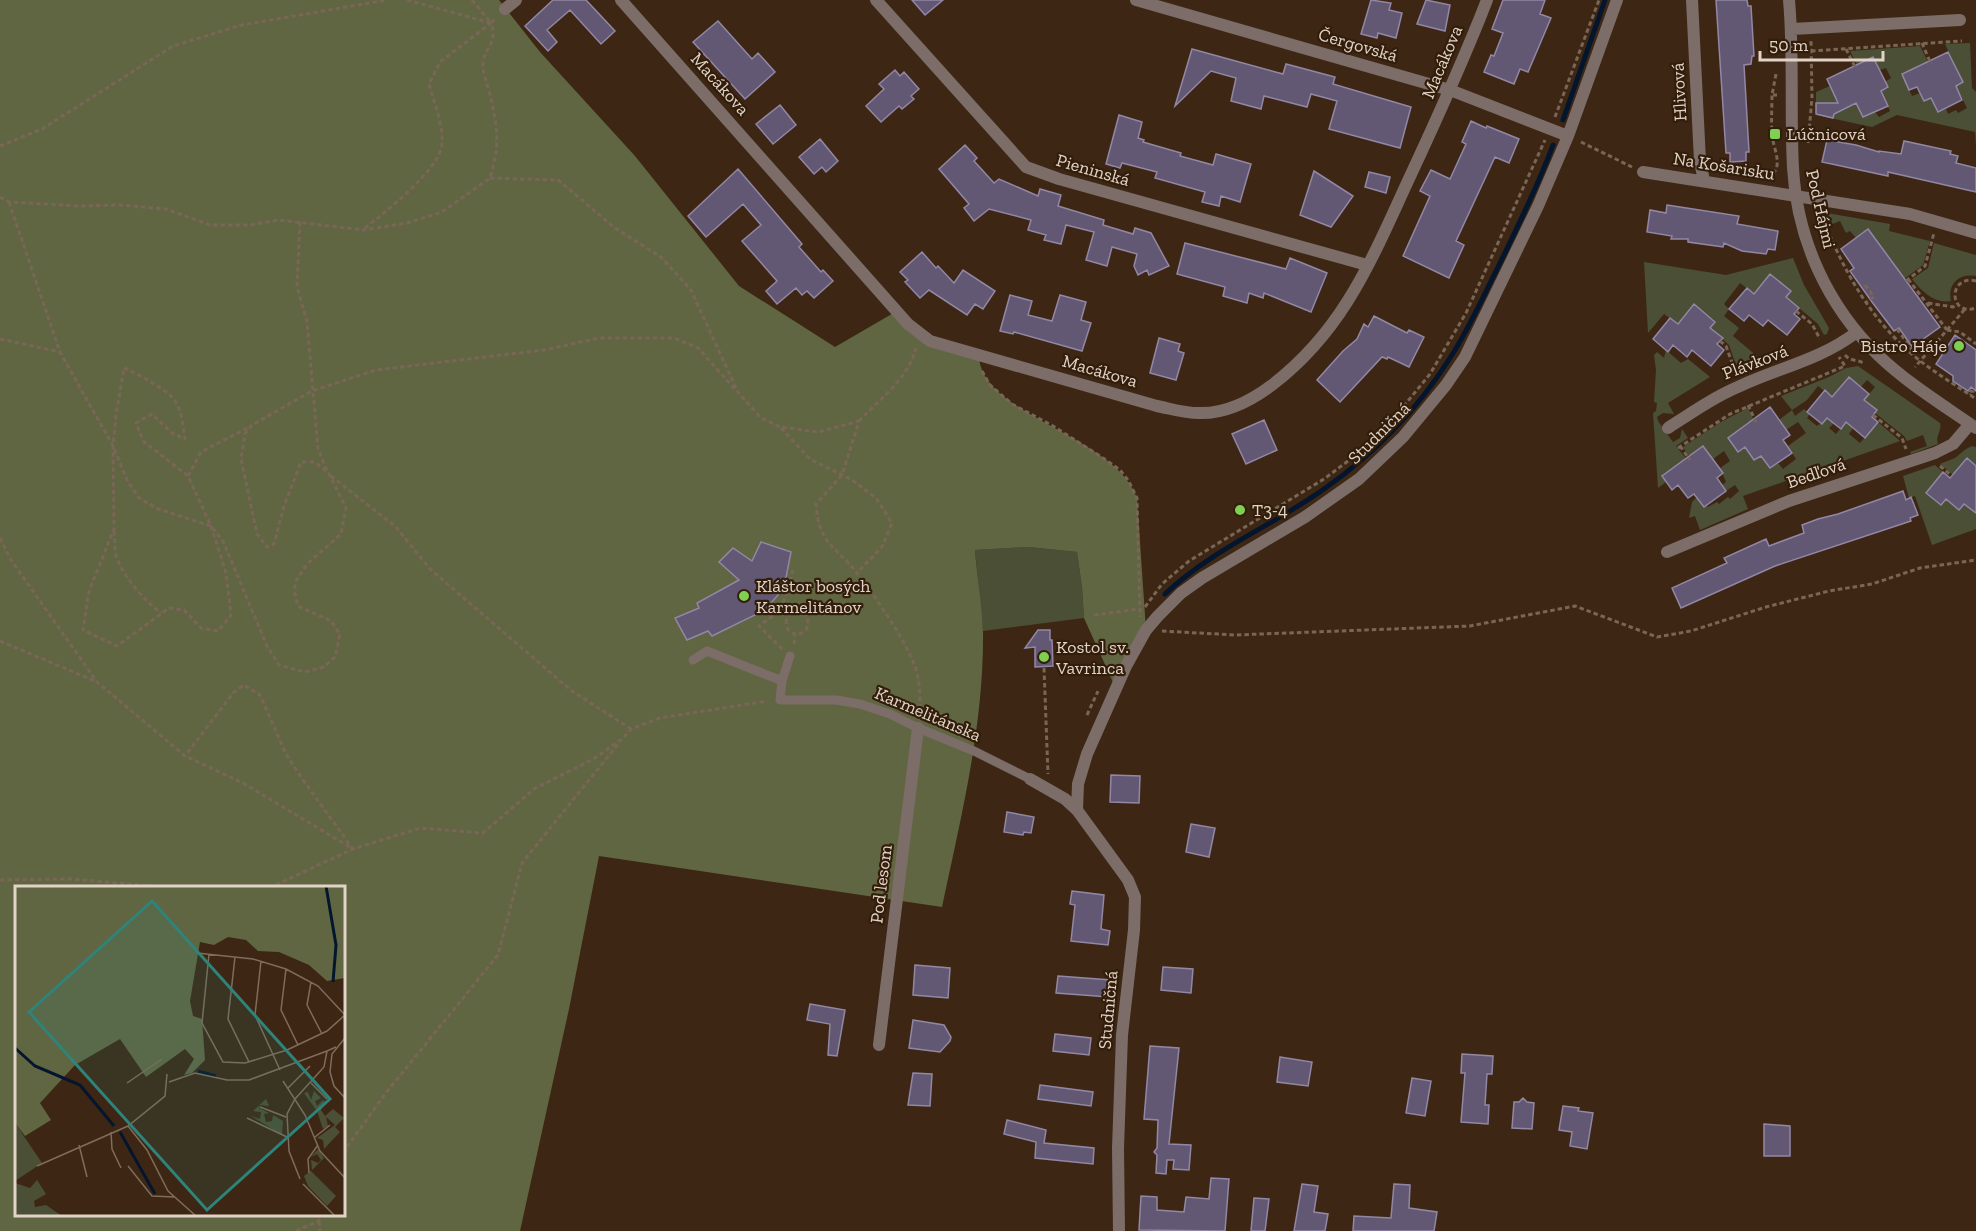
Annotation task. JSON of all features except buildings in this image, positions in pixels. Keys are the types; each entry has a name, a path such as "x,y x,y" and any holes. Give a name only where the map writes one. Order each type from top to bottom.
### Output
{"street":[{"path":"505,9 516,0"},
{"name":"Macákova","path":"621,0 920,335 930,341 979,356 1187,413 1204,414 1251,399 1285,375 1328,332 1353,293 1367,265 1450,90 1487,0"},
{"name":"Pieninská","path":"876,0 1026,167 1048,176 1367,265"},
{"name":"Čergovská","path":"1136,0 1450,90 1568,136"},
{"name":"Studničná","path":"1077,810 1078,784 1087,754 1126,666 1146,630 1181,592 1305,517 1359,479 1403,437 1427,410 1465,357 1538,206 1568,136 1617,0"},
{"name":"Hlivová","path":"1692,0 1700,161 1704,181"},
{"name":"Pod Hájmi","path":"1789,0 1792,29 1793,168 1796,195 1812,256 1828,289 1857,332 1878,355 1906,379 1973,426"},
{"path":"1792,29 1960,20"},
{"name":"Na Košarisku","path":"1643,172 1910,214 1976,233"},
{"name":"Plávková","path":"1668,428 1740,385 1806,362 1837,346 1857,332"},
{"name":"Bedľová","path":"1667,552 1789,501 1911,462 1953,444 1973,426"},
{"name":"Pod lesom","path":"879,1045 918,728"},
{"name":"Studničná","path":"1030,779 1065,799 1077,810 1123,873 1135,897 1134,930 1122,1035 1118,1148 1119,1231"}],"lane":[{"path":"693,660 707,651 782,681"},
{"path":"780,700 782,681 790,656"},
{"name":"Karmelitánska","path":"780,700 836,700 860,704 890,714 974,751 1030,779"}],"path":[{"path":"0,146 42,129 173,46 242,25 387,0"},
{"path":"407,0 491,23"},
{"path":"472,0 491,23 494,31 494,40 483,66 498,142 490,178"},
{"path":"1139,615 1162,585 1189,561 1324,479 1360,452 1394,418 1430,374 1466,313 1528,181 1599,0"},
{"path":"364,230 403,196 430,168 443,146 439,117 429,84 440,62 491,23 505,9"},
{"path":"1808,144 1812,98 1811,51 1962,41"},
{"path":"1922,43 1931,64"},
{"path":"1846,49 1856,69"},
{"path":"1752,189 1753,177 1763,179 1770,176 1775,172 1777,165 1772,137 1772,95"},
{"path":"1568,136 1643,172"},
{"path":"0,197 9,202 80,206 119,205 166,209 210,225 250,225 278,220 364,230 434,216 490,178 558,180 615,228 661,257 691,290 738,392"},
{"path":"9,202 60,352 113,446 128,482 139,498 158,509 211,526 224,541 267,646 279,665 305,672 324,667 335,657 340,634 331,621 298,606 294,590 297,579 307,564 341,534 346,508 318,449 307,322 297,287 300,222"},
{"path":"1820,242 1831,238 1857,291 1890,333 1920,361 1972,393 1976,399"},
{"path":"1932,242 1925,266 1907,280 1947,330 1960,332 1976,344"},
{"path":"1975,311 1957,304 1955,294 1958,285 1967,280 1976,281"},
{"path":"1857,291 1864,285 1874,297 1865,303"},
{"path":"1926,303 1953,307 1957,304"},
{"path":"1920,361 1965,309"},
{"path":"1796,311 1812,324 1822,342"},
{"path":"1897,329 1920,361"},
{"path":"918,728 921,699 915,665 900,637 857,573 827,541 818,524 816,504 842,475 859,421 901,378 914,358 920,335"},
{"path":"188,476 201,453 312,391 376,370 544,350 598,338 674,338 698,348 761,418 780,427 819,432 859,421"},
{"path":"0,339 60,352"},
{"path":"1720,341 1726,346 1740,385"},
{"path":"1690,460 1679,447 1748,405 1803,385 1845,366 1838,355 1842,352"},
{"path":"979,356 979,365 990,385 1012,404 1104,458 1120,470 1128,480 1137,498 1139,615 1146,630 1235,635 1470,626 1575,606 1657,637 1691,631 1766,607 1872,584 1920,568 1976,560"},
{"path":"114,529 89,591 83,630 117,646 161,614 169,608 184,610 201,628 218,631 231,615 226,573 211,526 188,476 143,441 136,423 152,414 172,433 185,439 183,420 173,398 124,368 113,446 116,555 127,576 161,614"},
{"path":"1748,405 1756,422"},
{"path":"1873,415 1902,438 1911,462"},
{"path":"252,425 245,434 241,459 257,534 267,546 274,544 284,506 300,462 315,462 396,527 430,569 572,691 631,729"},
{"path":"780,427 810,459 842,475 876,498 892,523 882,547 857,573"},
{"path":"1936,463 1952,476"},
{"path":"0,538 10,560 97,682 185,756 243,783 353,849"},
{"path":"788,570 793,572 782,610 759,626 790,656"},
{"path":"1094,615 1139,609"},
{"path":"782,610 790,616"},
{"path":"790,616 799,613 805,616 808,622 804,632 795,634"},
{"path":"790,616 787,626 795,634 795,640"},
{"path":"0,641 97,682"},
{"path":"1044,668 1048,768"},
{"path":"185,756 233,693 244,685 260,695 286,754 353,849"},
{"path":"345,1152 385,1094 498,955 522,863 631,729 660,718 780,700"},
{"path":"273,886 353,849 420,828 483,833 534,789 596,758 622,740"},
{"path":"0,880 72,879 151,886"},
{"path":"320,1231 321,1216"},
{"path":"296,1231 319,1221"}],"green space":[{"path":"0,0 499,0 540,52 635,156 739,286 835,347 897,311 920,335 979,355 985,376 1001,394 1023,410 1103,458 1124,476 1137,498 1146,630 1116,689 1084,618 1077,552 1029,547 975,550 983,632 980,702 964,805 942,907 599,856 569,1009 520,1231 0,1231"},
{"path":"1970,43 1972,88 1976,92 1976,146 1975,132 1897,115 1872,127 1816,115 1816,92 1830,86 1834,95 1842,92 1856,103 1863,117 1875,112 1879,117 1890,111 1881,91 1888,88 1885,82 1891,78 1886,68 1880,70 1873,57 1857,65 1850,51 1920,46 1928,62 1902,74 1912,96 1920,93 1924,101 1931,98 1938,112 1946,109 1948,114 1956,110 1958,113 1967,108 1956,86 1963,82 1945,44"},
{"path":"1827,213 1890,224 1889,231 1930,241 1923,265 1904,279 1868,229 1856,238 1850,231 1846,233 1840,221 1827,226 1831,236 1821,238 1818,224 1820,218"},
{"path":"1934,243 1976,255 1976,276 1964,276 1956,281 1951,290 1951,301 1934,299 1912,279 1928,268"},
{"path":"1793,258 1804,285 1829,328 1827,334 1824,335 1818,324 1786,297 1791,291 1771,274 1754,294 1740,283 1724,304 1729,309 1724,316 1739,328 1733,336 1758,357 1736,365 1729,345 1710,328 1715,321 1694,305 1678,324 1664,314 1648,333 1644,262 1726,275"},
{"path":"1666,350 1681,363 1688,359 1710,377 1668,403 1674,414 1663,413 1657,417 1673,442 1680,438 1682,429 1688,438 1676,446 1688,461 1682,461 1662,475 1666,482 1658,488 1653,413 1656,411 1657,403 1654,402 1656,370 1654,355 1657,352 1664,358"},
{"path":"1858,366 1940,423 1938,444 1911,454 1910,452 1927,446 1923,435 1907,441 1875,413 1876,410 1864,400 1875,387 1867,380 1861,387 1848,377 1832,397 1818,386 1807,400 1792,410 1781,396 1846,368"},
{"path":"1748,408 1755,423 1748,422 1728,438 1745,447 1754,460 1761,456 1770,468 1778,463 1783,469 1796,459 1788,446 1806,433 1798,422 1786,430 1779,420 1792,410 1795,416 1804,409 1810,414 1807,418 1817,426 1823,424 1827,418 1834,423 1829,428 1836,434 1846,422 1853,428 1849,434 1860,443 1878,422 1900,441 1743,496 1748,509 1700,530 1695,516 1689,518 1692,502 1697,497 1704,507 1707,505 1708,507 1717,502 1719,504 1728,497 1730,499 1739,491 1735,485 1726,491 1722,485 1726,482 1720,468 1730,461 1724,451 1713,459 1704,446 1689,456 1683,447 1721,422"},
{"path":"1972,446 1976,447 1976,466 1967,458 1953,475 1940,464 1955,458"},
{"path":"1935,465 1943,472 1926,493 1940,505 1946,499 1959,510 1964,504 1976,513 1976,529 1932,545 1915,496 1909,498 1903,476"},
{"path":"1029,547 1077,552 1084,618 983,631 975,550"}],"waterway":[{"path":"1563,120 1605,0"},
{"path":"1165,594 1203,564 1324,489 1377,446 1409,413 1437,377 1470,324 1528,206 1553,145"}],"place":[{"name":"Lúčnicová","path":"1775,134"},
{"name":"Bistro Háje","path":"1959,346"},
{"name":"T3-4","path":"1240,510"},
{"name":"Kláštor bosých Karmelitánov","path":"744,596"},
{"name":"Kostol sv. Vavrinca","path":"1044,657"}]}
